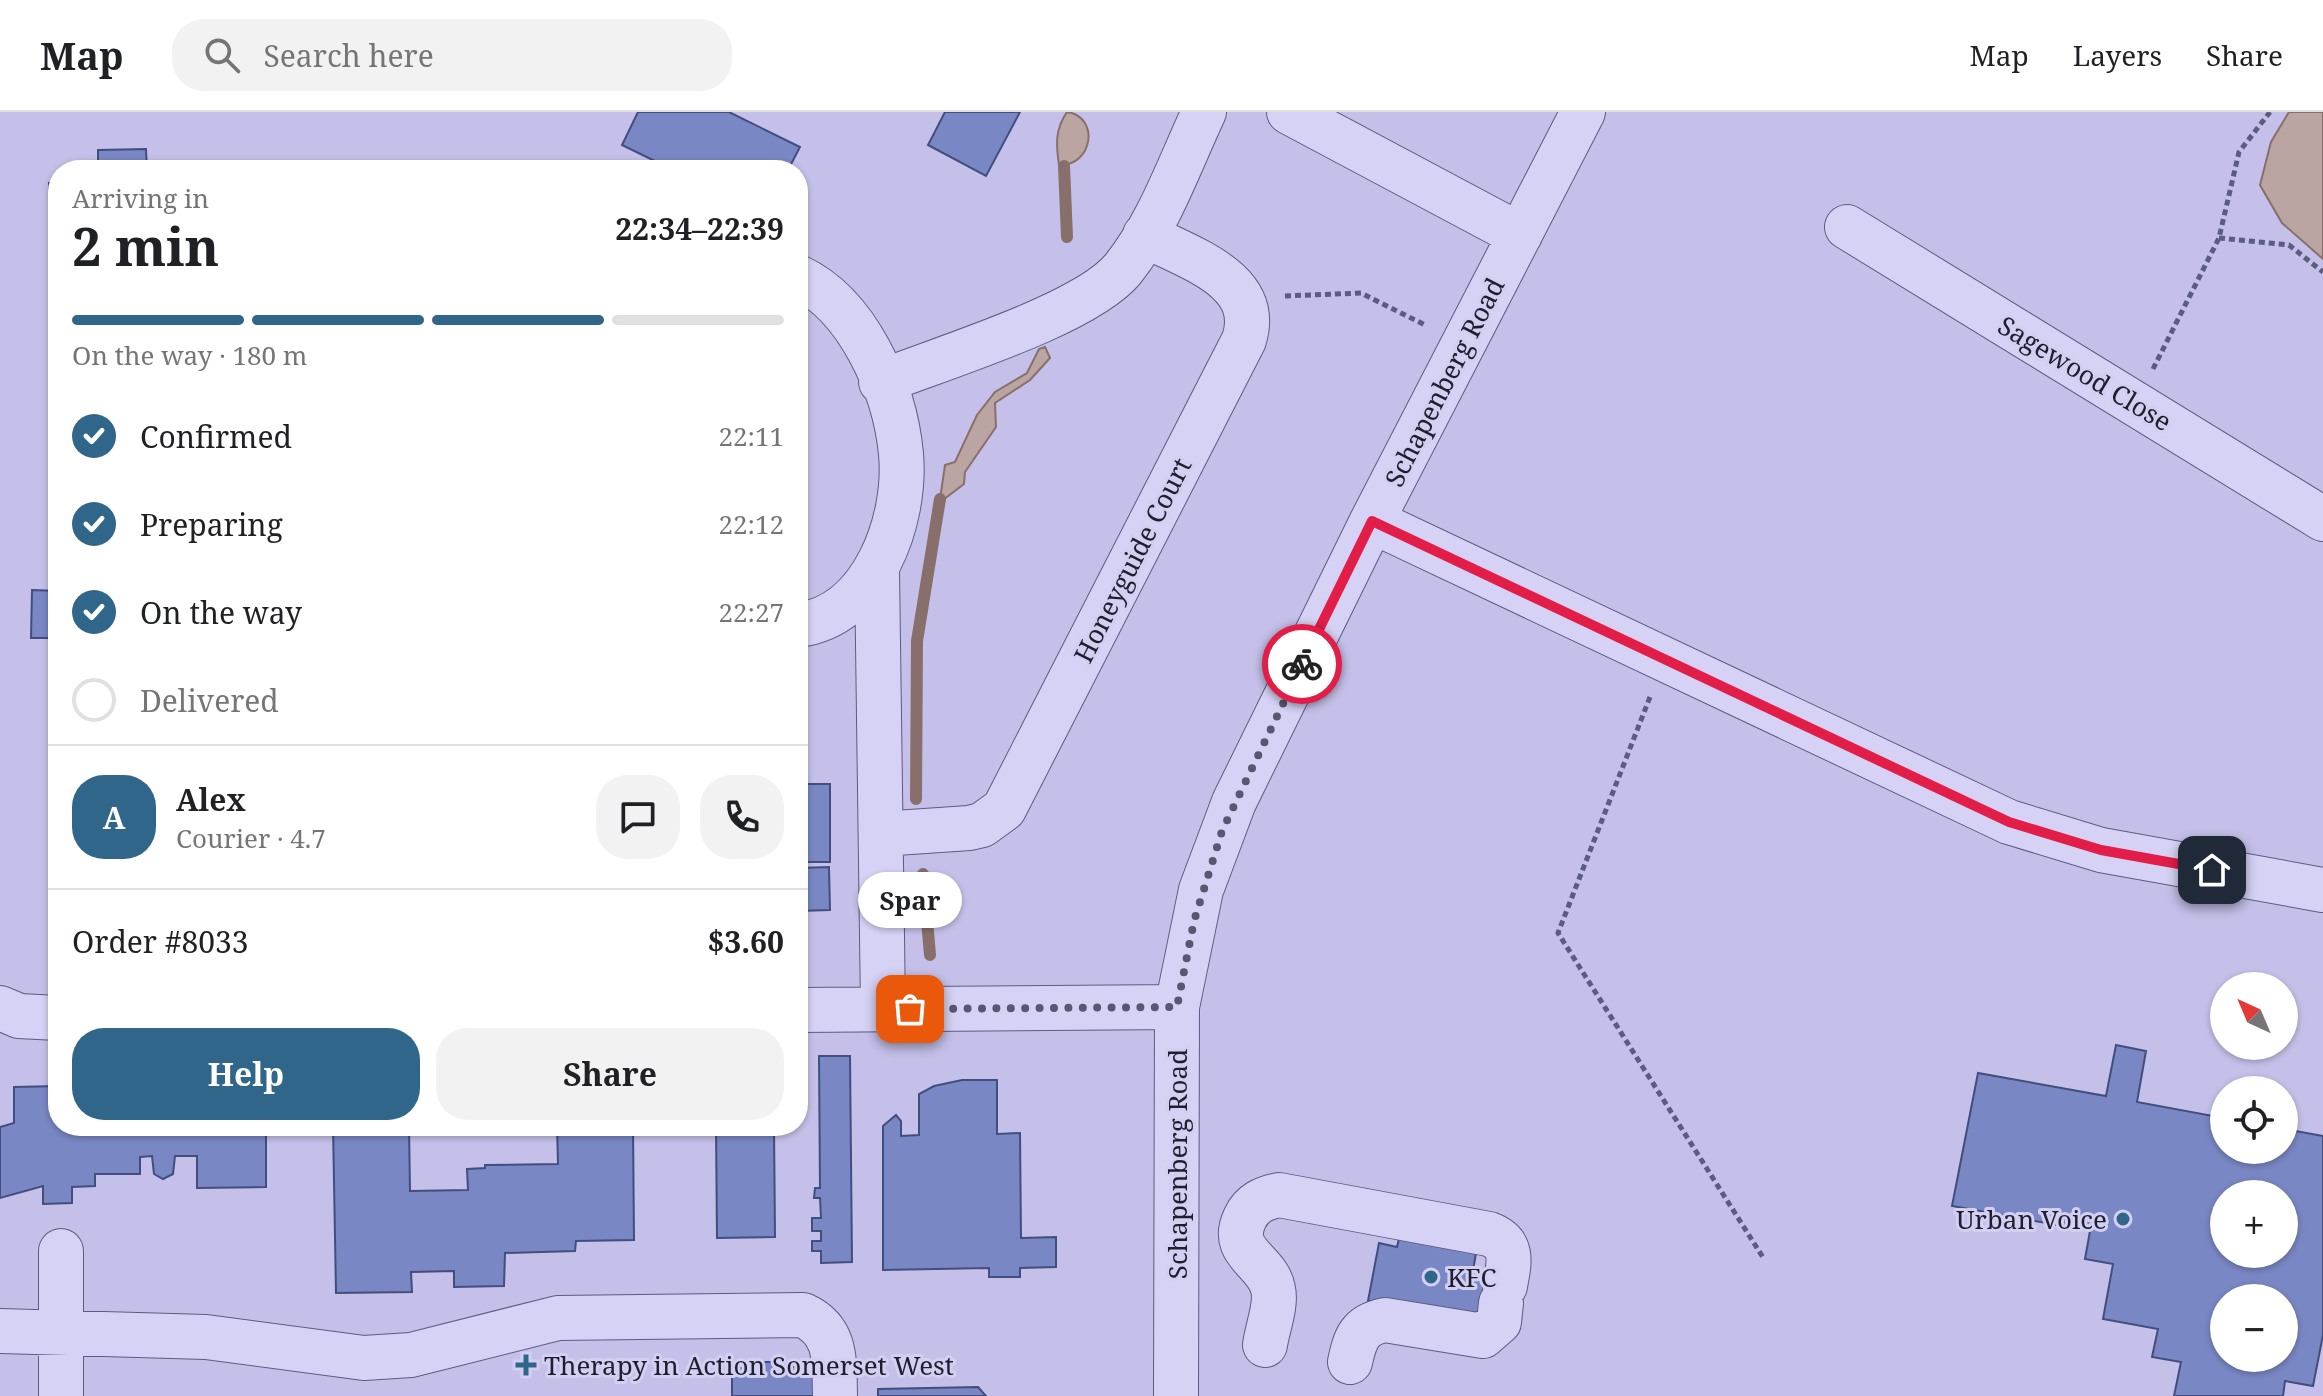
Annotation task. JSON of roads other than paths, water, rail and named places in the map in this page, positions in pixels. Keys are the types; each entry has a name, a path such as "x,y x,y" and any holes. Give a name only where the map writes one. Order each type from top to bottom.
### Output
{"street":[{"path":"881,382 1094,295 1123,268 1145,235 1204,112"},
{"path":"1289,112 1520,235"},
{"name":"Schapenberg Road","path":"1176,1396 1177,1007 1194,921 1222,831 1372,521 1583,112"},
{"name":"Sagewood Close","path":"1847,227 2323,519"},
{"name":"Honeyguide Court","path":"881,834 969,828 982,825 1004,809 1244,340 1248,326 1244,298 1227,279 1145,235"},
{"path":"808,283 833,299 849,315 881,382 898,431 901,456 899,490 877,570 883,1009"},
{"path":"1372,521 2009,822 2055,839 2323,890"},
{"path":"808,622 836,612 851,601 877,570"},
{"path":"808,1010 1177,1007"},
{"path":"0,1008 19,1016 48,1017"},
{"path":"1265,1345 1274,1292 1266,1275 1244,1251 1241,1237 1248,1212 1267,1197 1279,1195 1489,1234 1508,1249 1510,1257 1499,1322 1483,1336 1385,1320 1373,1322 1355,1338 1350,1362"},
{"path":"61,1251 61,1396"},
{"path":"0,1331 206,1337 364,1358 411,1355 558,1318 803,1315 826,1330 832,1343 835,1396"}],"waterway":[{"path":"1064,166 1067,237"},
{"path":"916,799 917,641 940,499"},
{"path":"923,874 930,955"}],"place":[{"name":"Spar","path":"910,1009"},
{"name":"Urban Voice","path":"2123,1219"},
{"name":"KFC","path":"1431,1277"},
{"name":"Therapy in Action Somerset West","path":"526,1365"}]}
